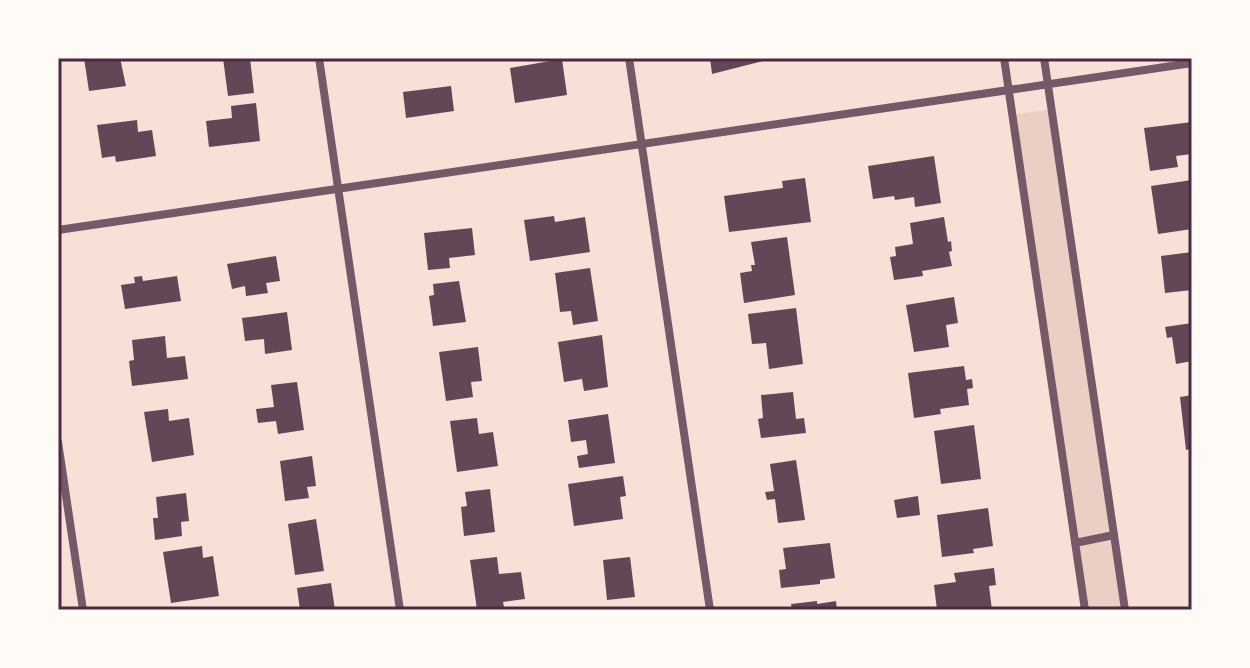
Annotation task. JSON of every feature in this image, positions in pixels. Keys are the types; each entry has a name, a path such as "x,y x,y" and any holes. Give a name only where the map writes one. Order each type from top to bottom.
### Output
{"street":[{"path":"319,58 400,610"},
{"path":"629,58 710,610"},
{"path":"1004,58 1085,610"},
{"path":"1044,58 1125,610"},
{"path":"58,230 1192,63"},
{"path":"58,442 83,610"},
{"path":"1075,543 1114,535"}],"shaded area":[{"path":"1048,110 1121,610 1088,610 1016,114"}],"building":[{"path":"84,58 120,58 126,86 89,91"},
{"path":"223,58 250,58 254,93 228,96"},
{"path":"710,58 762,58 763,61 712,74"},
{"path":"562,59 567,95 515,103 510,68"},
{"path":"451,86 454,111 406,118 403,92"},
{"path":"256,103 260,141 209,147 206,121 232,118 231,106"},
{"path":"137,120 138,132 152,130 156,156 116,162 115,156 102,158 97,125"},
{"path":"1192,122 1192,154 1176,156 1178,167 1150,171 1144,128"},
{"path":"934,156 941,203 915,207 914,197 873,199 868,166"},
{"path":"805,178 811,222 729,232 724,196 783,188 782,181"},
{"path":"1192,180 1192,229 1158,234 1151,186"},
{"path":"554,216 555,222 585,217 590,252 530,261 524,220"},
{"path":"944,217 948,242 951,241 952,251 949,252 952,266 922,271 923,276 894,280 890,257 896,256 895,247 913,244 910,223"},
{"path":"472,228 475,255 449,258 450,268 428,270 424,233"},
{"path":"787,237 795,295 744,303 740,273 752,271 751,265 755,265 751,242"},
{"path":"1192,252 1192,290 1165,293 1161,256"},
{"path":"276,256 280,281 266,283 268,293 246,296 245,286 232,289 227,264"},
{"path":"590,268 598,321 573,325 571,311 560,312 555,273"},
{"path":"142,276 143,281 177,276 181,301 125,309 121,285 135,283 134,277"},
{"path":"459,281 466,322 433,326 429,296 434,295 433,284"},
{"path":"954,297 958,323 946,325 949,347 914,352 906,305"},
{"path":"796,308 803,364 769,369 766,343 752,344 748,314"},
{"path":"287,312 292,350 265,354 264,339 245,341 242,318"},
{"path":"1192,323 1192,361 1176,364 1172,337 1167,338 1165,327"},
{"path":"602,335 608,387 584,391 582,379 564,382 558,342"},
{"path":"165,336 167,358 185,356 188,379 132,386 129,361 134,360 132,340"},
{"path":"478,347 482,381 471,382 473,397 446,401 439,352"},
{"path":"964,366 966,380 972,379 973,388 967,389 969,405 940,409 941,414 914,418 908,373"},
{"path":"297,382 304,430 278,434 276,421 258,423 256,409 274,407 271,385"},
{"path":"793,392 796,419 804,418 806,433 761,438 758,419 763,418 761,395"},
{"path":"1192,395 1192,449 1186,450 1180,397"},
{"path":"168,409 169,421 189,418 194,455 152,462 144,412"},
{"path":"608,414 615,463 579,468 577,456 588,454 586,440 571,442 568,420"},
{"path":"477,418 479,434 493,432 498,466 457,472 450,421"},
{"path":"974,425 981,479 941,484 934,431"},
{"path":"312,456 316,486 307,487 309,498 285,501 280,461"},
{"path":"796,460 805,520 778,523 775,499 767,500 765,492 774,491 770,464"},
{"path":"623,476 626,496 620,497 623,519 574,526 568,484"},
{"path":"490,489 495,532 464,536 461,507 467,506 465,492"},
{"path":"186,493 189,521 181,522 182,536 155,540 153,518 158,518 156,497"},
{"path":"918,496 920,515 897,518 894,500"},
{"path":"988,508 993,546 973,549 974,553 942,557 937,515"},
{"path":"316,519 324,571 295,575 288,524"},
{"path":"830,543 835,578 820,580 820,584 781,588 779,570 786,569 783,548"},
{"path":"202,546 203,558 213,556 219,596 171,603 163,552"},
{"path":"497,557 499,574 521,572 525,599 503,602 504,607 477,610 470,560"},
{"path":"630,557 635,597 607,600 603,560"},
{"path":"994,568 996,585 989,586 992,610 937,610 934,585 956,582 954,573"},
{"path":"331,583 335,610 300,610 297,588"},
{"path":"817,601 817,604 836,601 837,610 792,610 791,604"}]}
